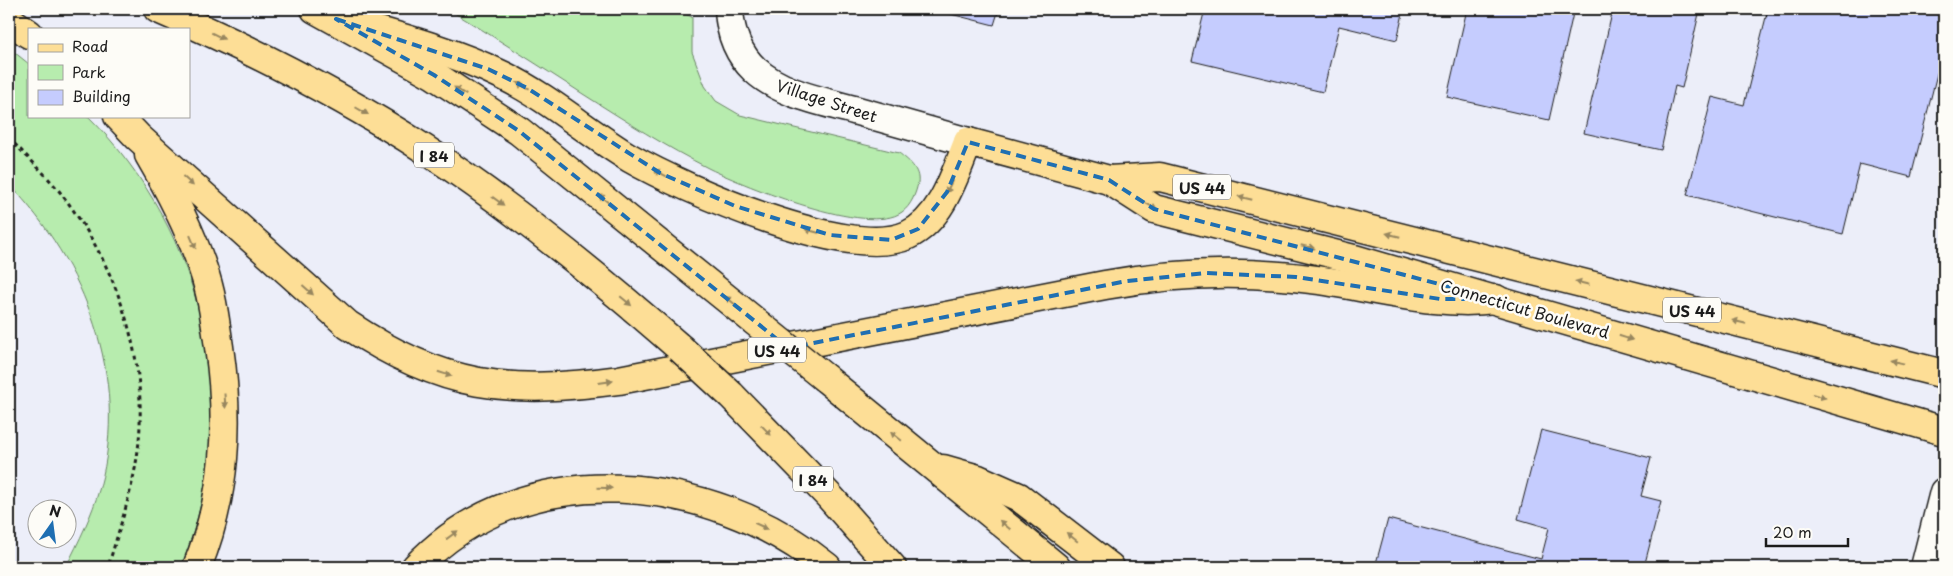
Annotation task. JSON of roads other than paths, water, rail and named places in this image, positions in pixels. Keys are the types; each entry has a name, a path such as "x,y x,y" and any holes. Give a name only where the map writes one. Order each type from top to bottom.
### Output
{"main road":[{"name":"I 84","path":"158,9 288,70 426,150 557,246 680,348 731,395 823,489 892,567"},
{"name":"Village Street","path":"729,9 732,32 739,49 754,69 768,80 812,98 968,142"},
{"path":"326,14 470,61 527,88 630,157 676,181 757,214 830,235 870,241 891,240 910,234 931,217 940,203 968,142"},
{"path":"326,14 434,75 519,131 1056,567"},
{"path":"9,20 28,33"},
{"name":"US 44","path":"120,118 138,137 329,309 357,331 387,350 428,369 503,387 546,388 619,380 1105,285 1174,275 1218,272 1266,274 1440,299 1496,300"},
{"path":"138,137 176,203 199,258 211,296 221,364 226,415 224,465 216,509 197,567"},
{"name":"Connecticut Boulevard","path":"968,142 1109,180 1168,179 1944,374"},
{"name":"Connecticut Boulevard","path":"1109,180 1154,209 1354,259 1944,431"},
{"path":"934,467 978,478 1015,494 1034,506 1110,567"},
{"path":"416,567 457,531 497,509 542,494 594,488 652,492 715,507 778,534 827,567"},
{"path":"1926,567 1944,492"}]}
